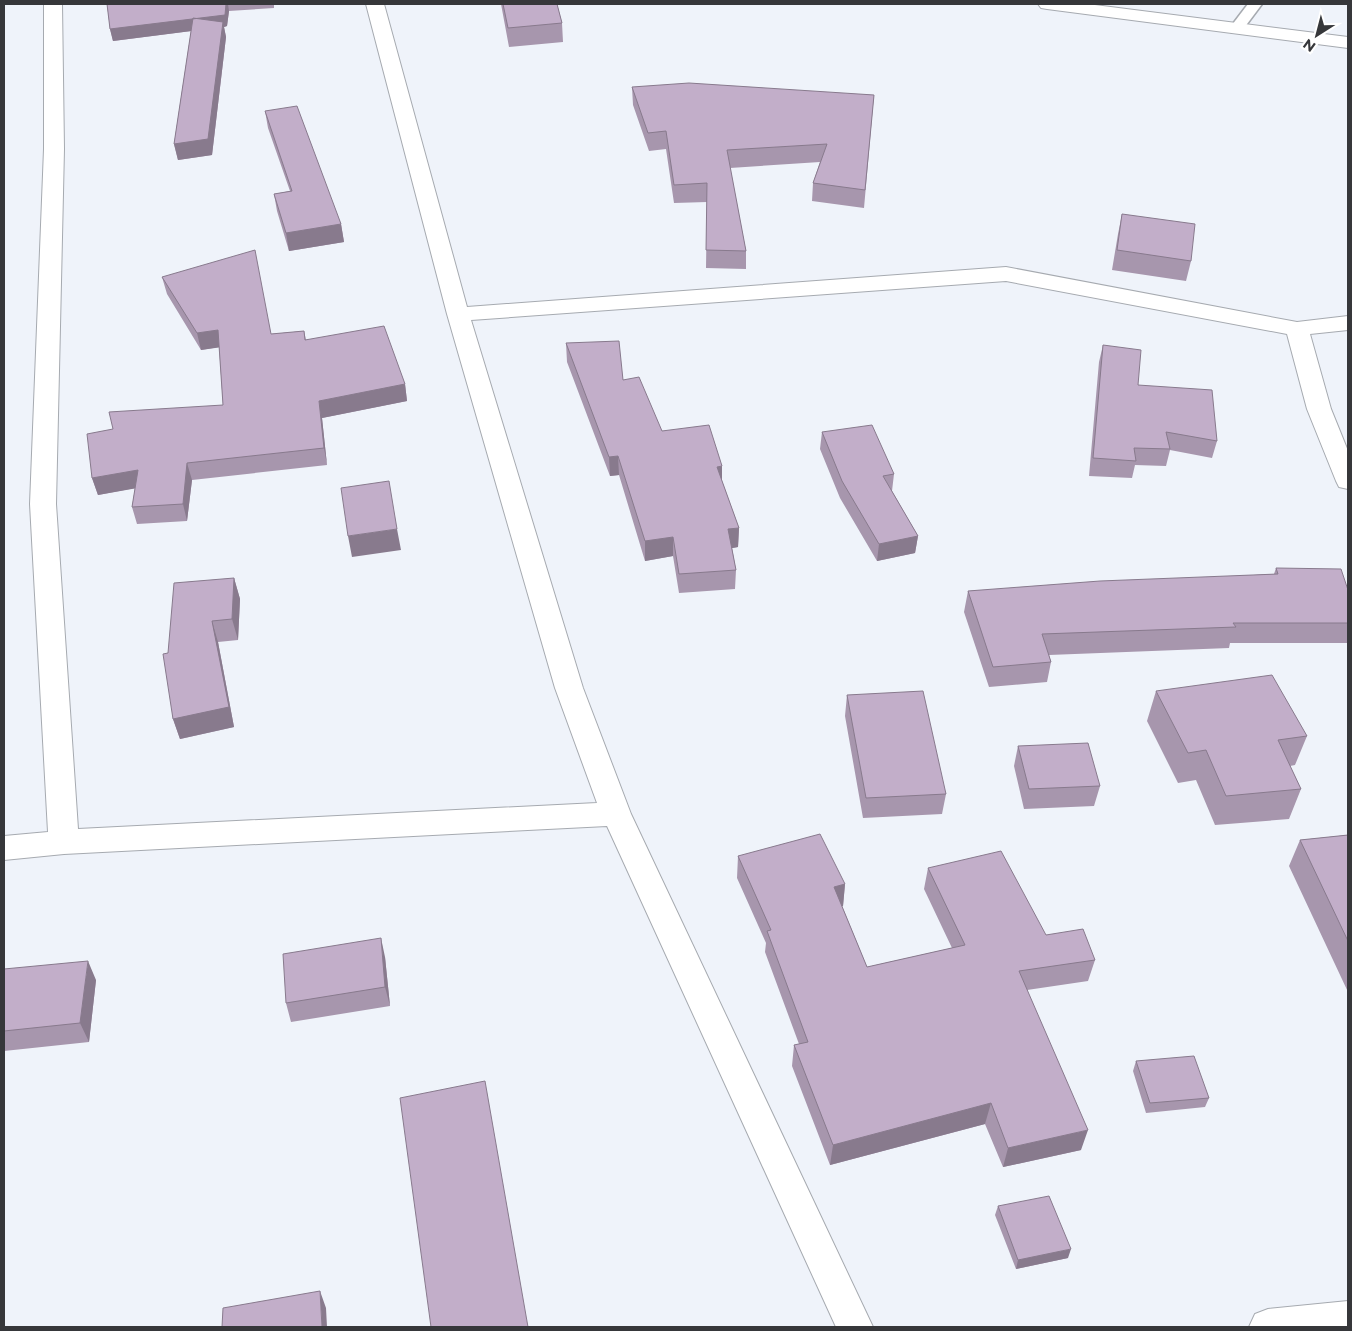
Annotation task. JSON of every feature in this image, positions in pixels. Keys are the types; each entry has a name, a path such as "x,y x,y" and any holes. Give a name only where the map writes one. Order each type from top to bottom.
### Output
{"street":[{"path":"53,4 54,149 43,504 64,842"},
{"path":"375,4 458,314 569,688 616,814 855,1327"},
{"path":"1047,4 1348,43"},
{"path":"458,314 1006,274 1297,329 1348,323"},
{"path":"1297,329 1319,409 1348,481"},
{"path":"4,848 64,842 616,814"},
{"path":"1268,1327 1348,1319"}],"lane":[{"path":"1236,29 1255,4"}],"building":[{"path":"107,4 226,4 225,15 110,29"},
{"path":"503,4 557,4 562,23 508,28"},
{"path":"193,18 223,22 208,139 174,144"},
{"path":"689,83 874,95 865,190 813,183 827,144 727,150 746,251 706,250 707,183 674,185 666,131 648,133 632,87"},
{"path":"297,106 341,224 286,233 274,194 292,191 265,111"},
{"path":"1122,214 1195,224 1191,261 1117,250"},
{"path":"255,250 271,334 304,331 305,340 384,326 405,384 319,401 324,448 187,463 183,504 132,507 138,470 92,478 87,434 113,429 109,412 223,405 218,330 197,333 162,277"},
{"path":"619,341 623,380 639,377 662,431 709,425 722,466 717,467 739,528 728,529 736,570 679,574 673,537 645,541 618,456 609,457 566,343"},
{"path":"1103,345 1141,350 1138,385 1212,390 1217,441 1166,432 1170,449 1134,448 1136,461 1093,458"},
{"path":"872,425 894,474 883,476 918,536 879,544 842,481 822,432"},
{"path":"389,481 397,529 348,536 341,488"},
{"path":"1276,568 1341,569 1348,590 1348,623 1233,623 1236,627 1042,634 1051,662 993,667 968,591 1100,581 1278,574"},
{"path":"234,578 232,619 212,621 229,707 173,719 163,654 168,653 174,583"},
{"path":"1272,675 1307,736 1278,740 1301,789 1226,796 1206,750 1188,753 1156,691"},
{"path":"923,691 946,794 866,798 847,695"},
{"path":"1088,743 1100,786 1029,789 1018,746"},
{"path":"820,834 845,884 834,887 867,967 965,945 928,868 1001,851 1046,935 1083,929 1095,960 1019,971 1088,1130 1008,1148 991,1103 833,1145 794,1045 808,1042 767,931 771,930 738,856"},
{"path":"1348,835 1348,941 1300,840"},
{"path":"381,938 385,987 286,1003 283,954"},
{"path":"88,961 80,1023 4,1031 4,969"},
{"path":"1194,1056 1209,1098 1150,1103 1136,1061"},
{"path":"485,1081 528,1327 431,1327 400,1098"},
{"path":"1049,1196 1071,1249 1018,1260 998,1206"},
{"path":"320,1291 322,1327 222,1327 223,1308"}]}
